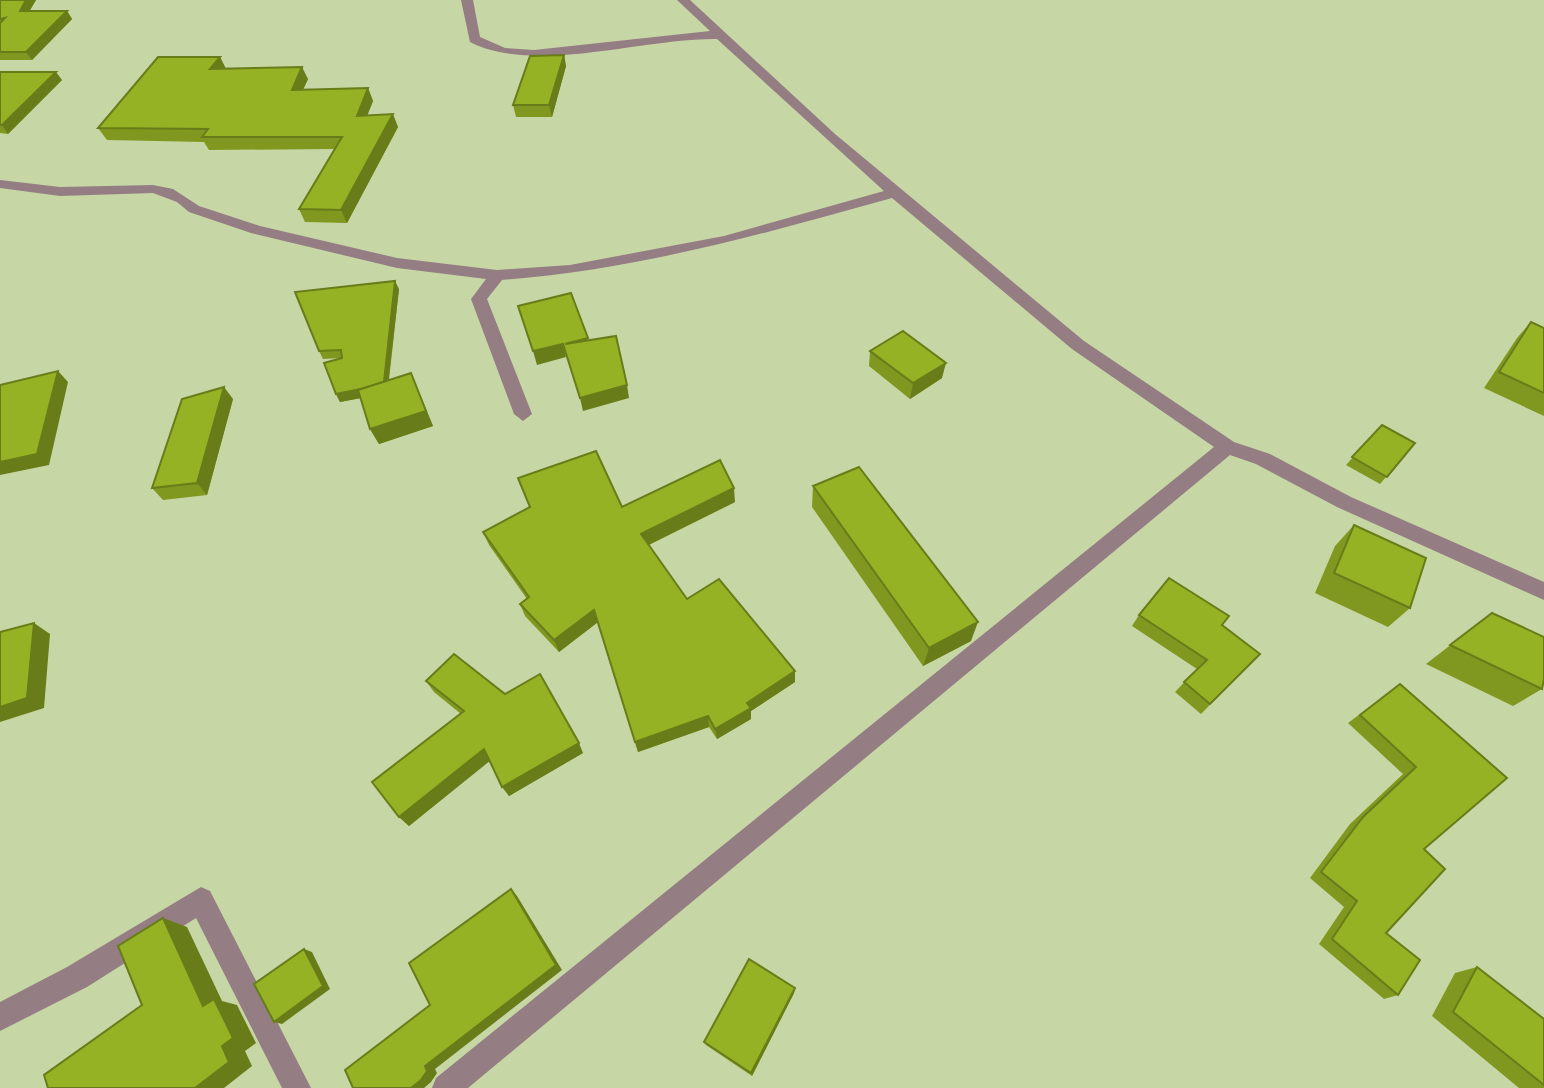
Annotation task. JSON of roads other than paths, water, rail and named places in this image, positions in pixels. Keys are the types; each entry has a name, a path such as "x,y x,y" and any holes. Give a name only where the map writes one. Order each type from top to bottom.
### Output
{"street":[{"path":"467,0 474,39 488,48 512,55 581,50 691,34 721,35"},
{"path":"683,0 830,137 1078,345 1227,447 1263,459 1344,502 1544,591"},
{"path":"0,184 67,192 143,189 166,192 184,197 194,209 306,243 397,263 497,275 570,270 725,240 896,192"},
{"path":"497,275 479,299 523,414"},
{"path":"446,1088 1227,447"},
{"path":"0,1017 77,977 201,900 297,1088"}]}
